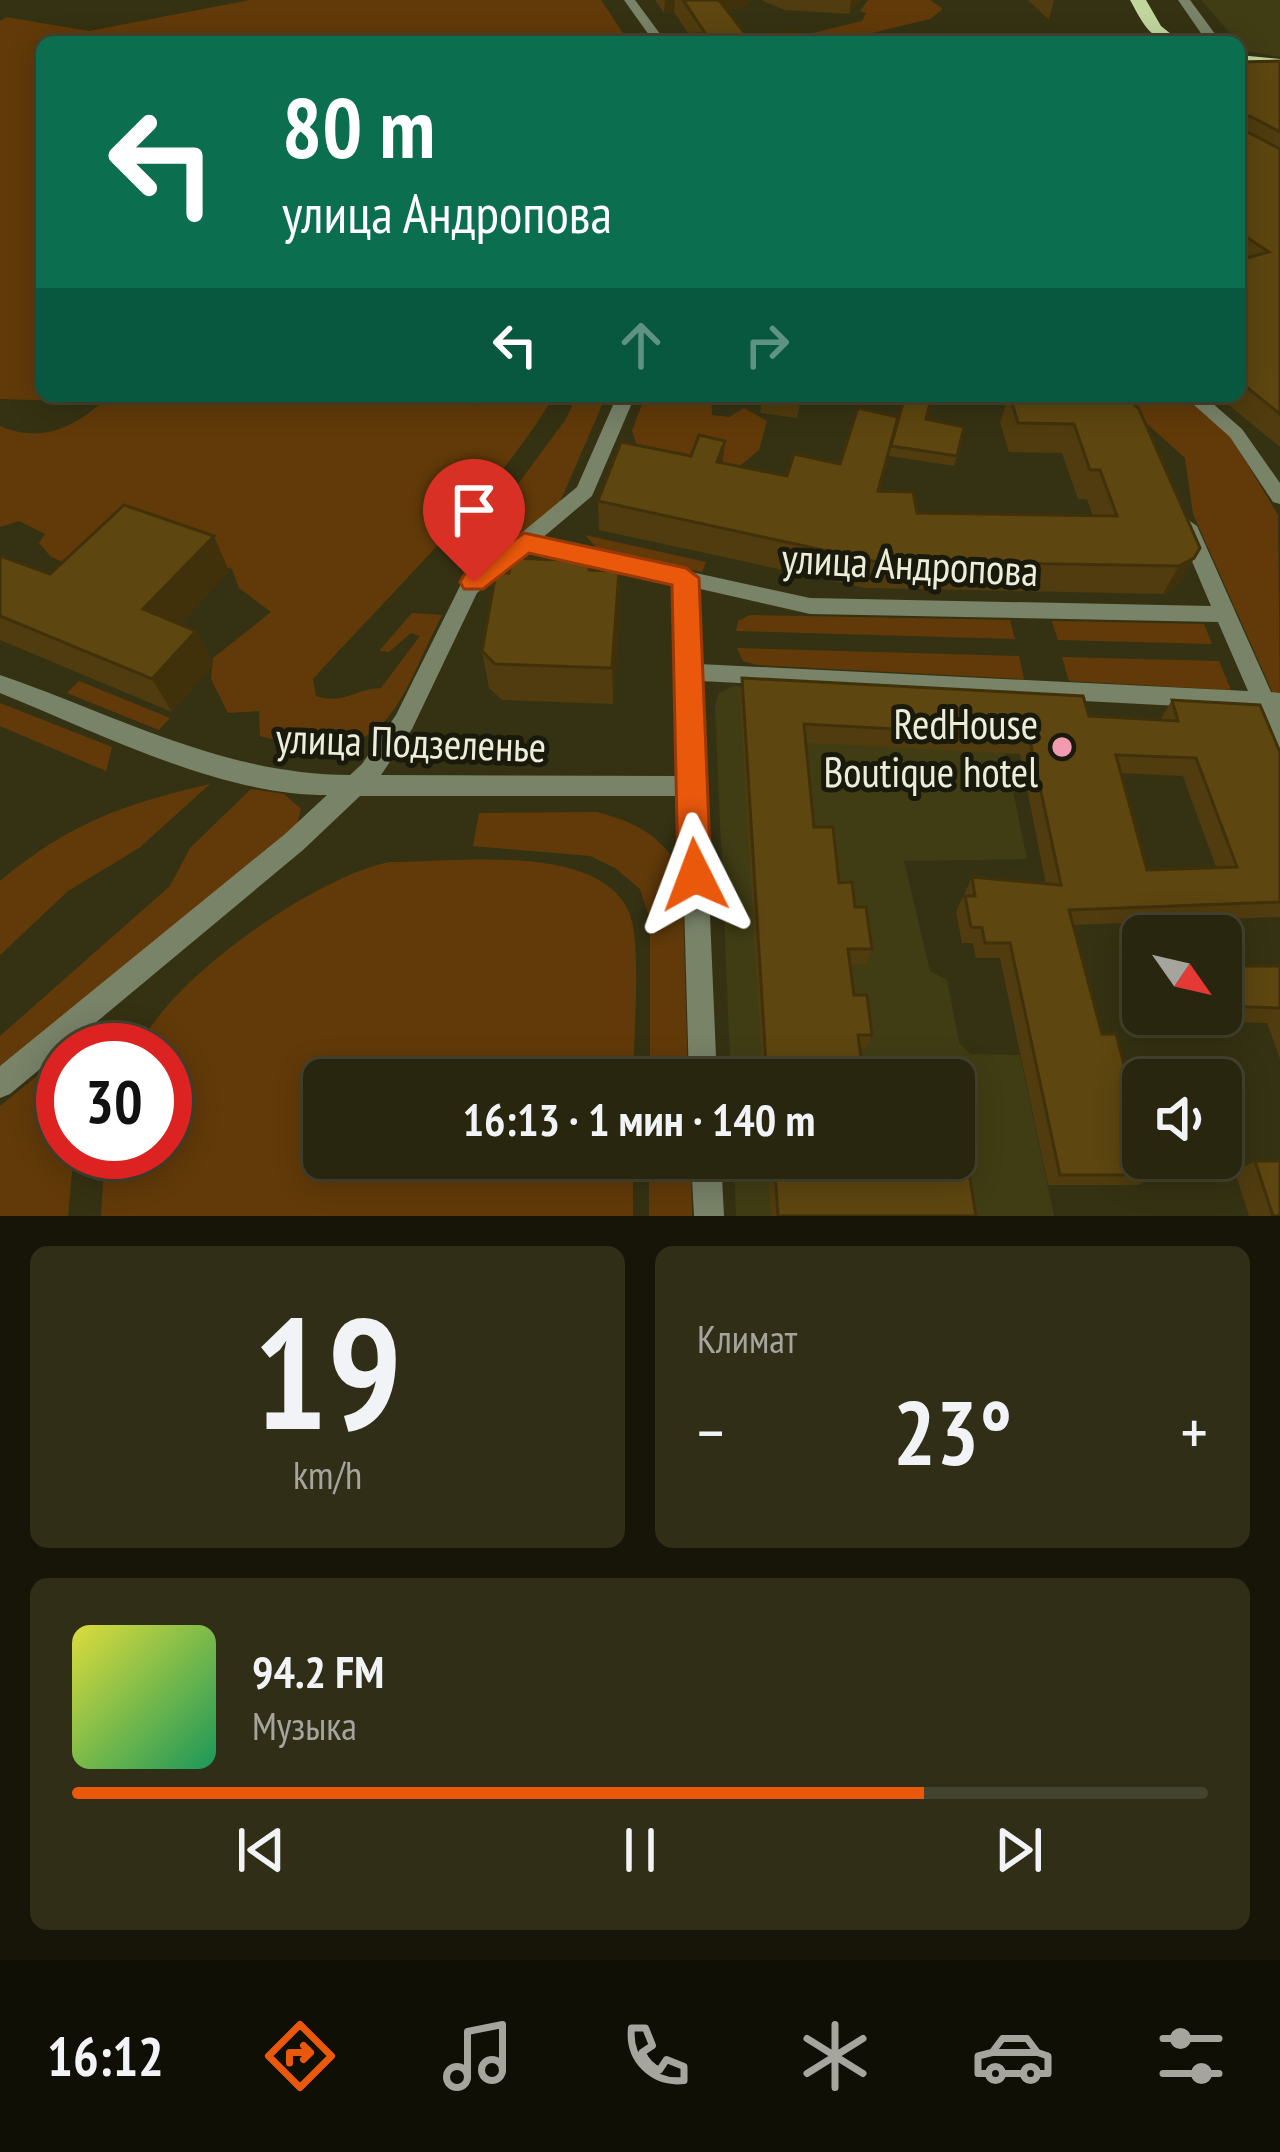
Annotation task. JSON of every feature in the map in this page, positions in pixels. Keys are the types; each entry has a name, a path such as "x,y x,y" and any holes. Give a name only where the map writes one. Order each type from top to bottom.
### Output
{"main road":[{"path":"1138,0 1156,36"},
{"path":"1245,64 1280,65"}],"street":[{"path":"629,0 656,36"},
{"path":"1184,0 1210,36"},
{"path":"0,1084 356,785 393,740 469,588 590,483 624,402"},
{"path":"1200,402 1236,433 1277,488"},
{"path":"1175,500 1272,702 1280,739"},
{"name":"улица Андропова","path":"524,542 818,607 1226,614"},
{"path":"686,578 702,1059"},
{"path":"688,672 1272,702"},
{"name":"улица Подзеленье","path":"0,684 260,778 300,785 691,786"},
{"path":"707,1179 709,1216"}],"shaded area":[{"path":"250,0 601,0 625,36 36,36 36,400 0,399 0,21 6,17 89,31"},
{"path":"868,0 930,0 943,9 930,19 860,36 811,36 862,21 866,13 860,11"},
{"path":"1201,0 1280,0 1280,57 1246,51 1245,36 1233,36"},
{"path":"102,402 477,402 474,407 479,402 550,402 472,506 313,679 316,696 326,698 381,688 420,636 411,633 389,652 379,651 412,613 442,615 411,680 381,725 361,739 336,746 260,736 259,711 228,713 211,679 213,658 271,612 239,588 232,569 140,538 90,573 51,557 39,543 45,534 19,521 0,527 0,426 42,433 79,420"},
{"path":"573,402 603,402 557,509 492,560 467,553 566,419"},
{"path":"643,402 711,402 712,415 729,417 744,408 767,421 759,450 735,470 642,461 632,431"},
{"path":"1123,402 1192,402 1228,432 1278,515 1280,709 1193,514 1185,458"},
{"path":"585,535 706,562 702,572 598,549"},
{"path":"750,615 1010,620 1015,639 736,631 738,621"},
{"path":"1052,621 1204,624 1212,644 1058,640"},
{"path":"737,648 1019,656 1024,679 757,665 743,661"},
{"path":"1062,657 1219,661 1231,690 1069,681"},
{"path":"79,681 170,718 159,730 67,693"},
{"path":"734,686 994,699 1027,859 904,861 930,971 947,980 959,1042 970,1054 1020,1055 1054,1216 736,1216 735,1179 975,1179 975,1059 730,1059 715,705 719,693"},
{"path":"0,703 112,747 106,771 0,726"},
{"path":"210,784 139,848 68,891 0,955 0,881 50,844 99,818"},
{"path":"251,789 284,794 301,809 296,828 56,1023 36,1023 36,1039 0,1068 0,1036 170,886 190,848"},
{"path":"597,812 647,832 665,849 682,872 687,1059 650,1059 650,920 640,889 615,868 590,856 473,846 479,813"},
{"path":"493,859 569,868 600,881 623,901 634,931 634,1059 303,1059 303,1179 633,1179 633,1216 101,1216 103,1179 192,1179 192,1023 154,1022 210,964 246,936 322,888 389,862"},
{"path":"36,1077 36,1179 71,1179 68,1216 0,1216 0,1106"},
{"path":"649,1179 691,1179 692,1216 649,1216"}],"building":[{"path":"683,0 719,0 747,36 697,34 705,33"},
{"path":"795,31 788,36 747,36"},
{"path":"1280,61 1280,132 1245,117 1245,62"},
{"path":"1245,131 1280,149 1280,414 1245,386 1245,258 1269,252 1245,236"},
{"path":"903,402 930,402 926,419 964,427 957,456 891,446"},
{"path":"1012,402 1131,402 1139,409 1200,548 1194,558 1179,566 873,561 598,501 621,442 691,456 699,435 725,441 717,462 787,476 794,454 840,464 858,408 898,417 878,491 913,492 917,513 1117,516 1100,470 1090,470 1074,424 1018,423"},
{"path":"124,505 214,536 143,609 196,631 152,679 0,616 0,556 50,574"},
{"path":"512,558 590,561 589,570 619,571 612,668 495,664 482,651 496,573 509,573"},
{"path":"742,678 1083,696 1089,716 1178,721 1172,700 1260,705 1280,752 1280,902 1069,910 1102,1034 1116,1034 1123,1059 1122,1175 1060,1175 1010,943 985,943 982,928 971,927 965,896 975,896 972,877 1061,885 1029,736 804,724 814,827 833,827 839,883 852,882 855,907 866,907 872,949 848,949 854,995 867,995 872,1035 858,1035 861,1059 766,1059","holes":["1116,755 1196,758 1237,867 1147,870"]},
{"path":"1242,966 1280,966 1280,1008 1242,1007"},
{"path":"1255,1161 1280,1161 1280,1216 1273,1216"},
{"path":"776,1179 970,1179 976,1216 778,1216"}],"place":[{"name":"RedHouse Boutique hotel","path":"1062,747"}],"route":[{"path":"474,582 524,542 686,578 695,875"}]}
